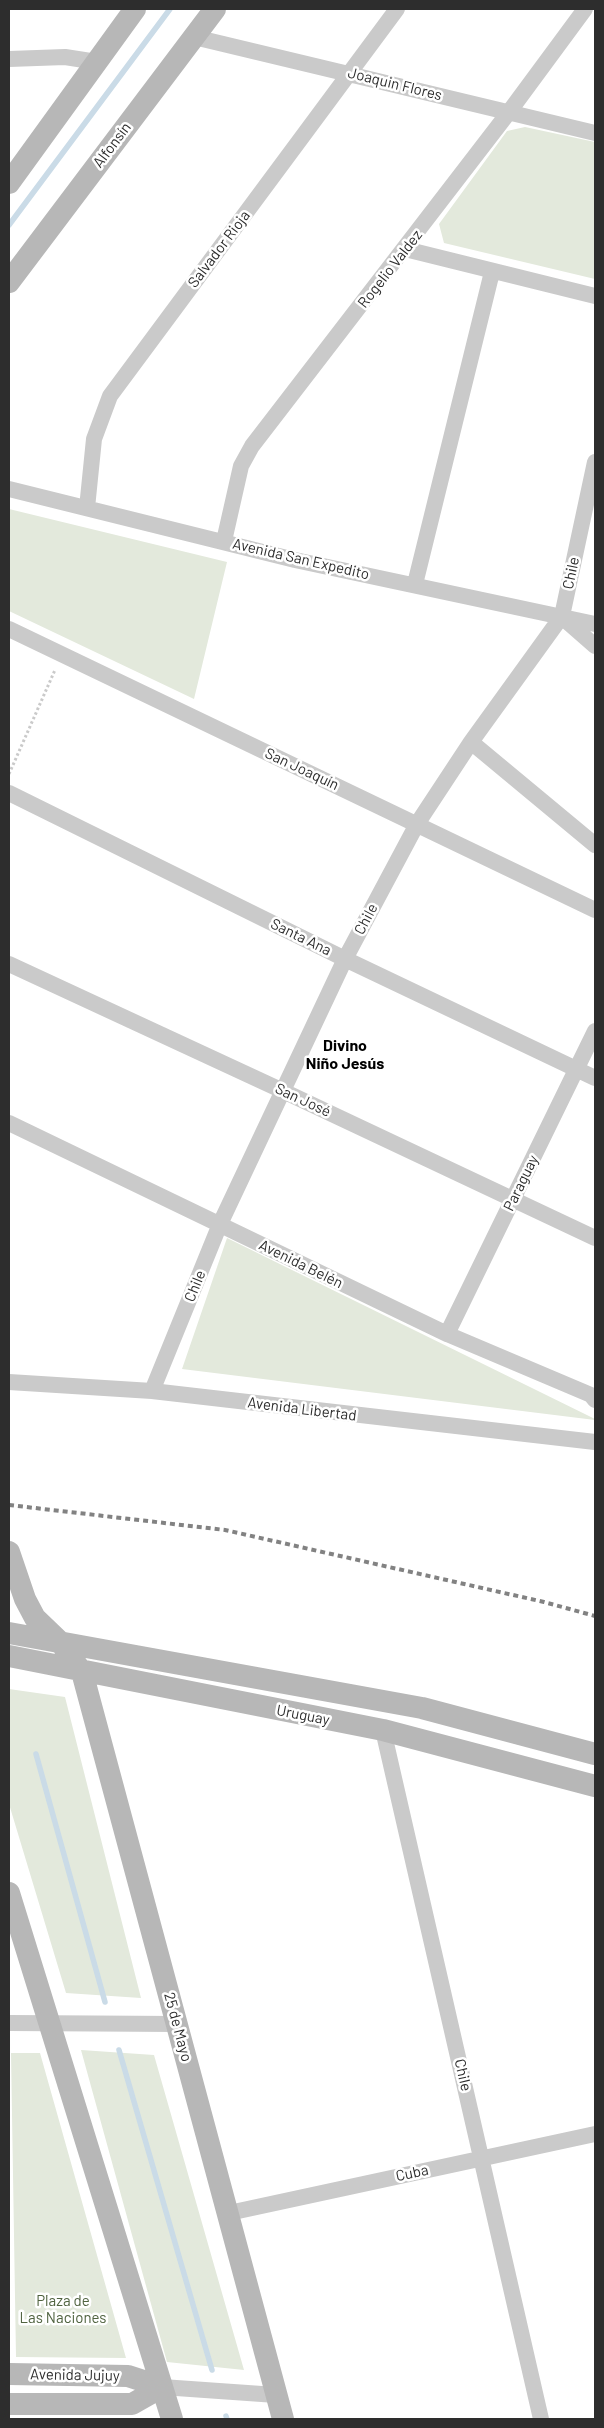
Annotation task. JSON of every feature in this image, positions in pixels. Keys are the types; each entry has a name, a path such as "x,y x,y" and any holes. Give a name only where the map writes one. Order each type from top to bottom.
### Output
{"street":[{"path":"9,183 135,9"},
{"name":"Alfonsín","path":"9,282 215,9"},
{"name":"Salvador Rioja","path":"87,508 94,438 110,396 397,9"},
{"name":"Rogelio Valdez","path":"224,541 241,466 252,446 405,249 585,9"},
{"name":"Joaquin Flores","path":"194,37 595,133"},
{"path":"9,59 65,57 97,62"},
{"path":"405,249 595,296"},
{"path":"415,584 492,272"},
{"name":"Chile","path":"152,1391 220,1224 345,959 417,824 471,742 562,616 595,462"},
{"name":"Avenida San Expedito","path":"9,489 295,560 415,584 595,624"},
{"path":"562,616 595,646"},
{"name":"San Joaquín","path":"9,629 595,910"},
{"path":"471,742 595,845"},
{"name":"Santa Ana","path":"9,793 345,959 595,1078"},
{"name":"San José","path":"9,964 283,1090 512,1201 595,1238"},
{"name":"Paraguay","path":"447,1334 595,1031"},
{"name":"Avenida Belén","path":"9,1123 447,1334 591,1396 595,1400"},
{"name":"Avenida Libertad","path":"9,1382 152,1391 595,1442"},
{"path":"9,1552 25,1599 35,1618 60,1642"},
{"name":"Uruguay","path":"9,1634 422,1708 595,1754"},
{"name":"25 de Mayo","path":"60,1642 82,1672 283,2419"},
{"name":"Uruguay","path":"9,1656 82,1672 383,1730 595,1786"},
{"name":"Chile","path":"383,1730 541,2419"},
{"path":"9,1893 172,2419"},
{"path":"9,2023 177,2024"},
{"name":"Cuba","path":"229,2213 595,2134"},
{"name":"Avenida Jujuy","path":"9,2374 128,2376 162,2387"},
{"path":"162,2387 197,2391 276,2395"},
{"name":"Avenida Jujuy","path":"9,2404 132,2404 162,2387"}],"path":[{"path":"9,774 62,655"}],"green space":[{"path":"525,127 595,142 595,279 444,243 439,224 507,131"},
{"path":"9,509 227,562 194,699 9,611"},
{"path":"227,1238 595,1419 595,1420 182,1369"},
{"path":"9,1689 65,1697 141,1998 66,1993 9,1804"},
{"path":"81,2050 154,2055 244,2370 167,2362"},
{"name":"Plaza de Las Naciones","path":"11,2053 40,2053 126,2358 16,2357"}],"waterway":[{"path":"9,225 170,9"},
{"path":"36,1754 105,2002"},
{"path":"119,2050 212,2370"}],"railway":[{"path":"9,1505 225,1530 544,1602 595,1616"}],"district":[{"name":"Divino Niño Jesús","path":"345,1055"}]}
